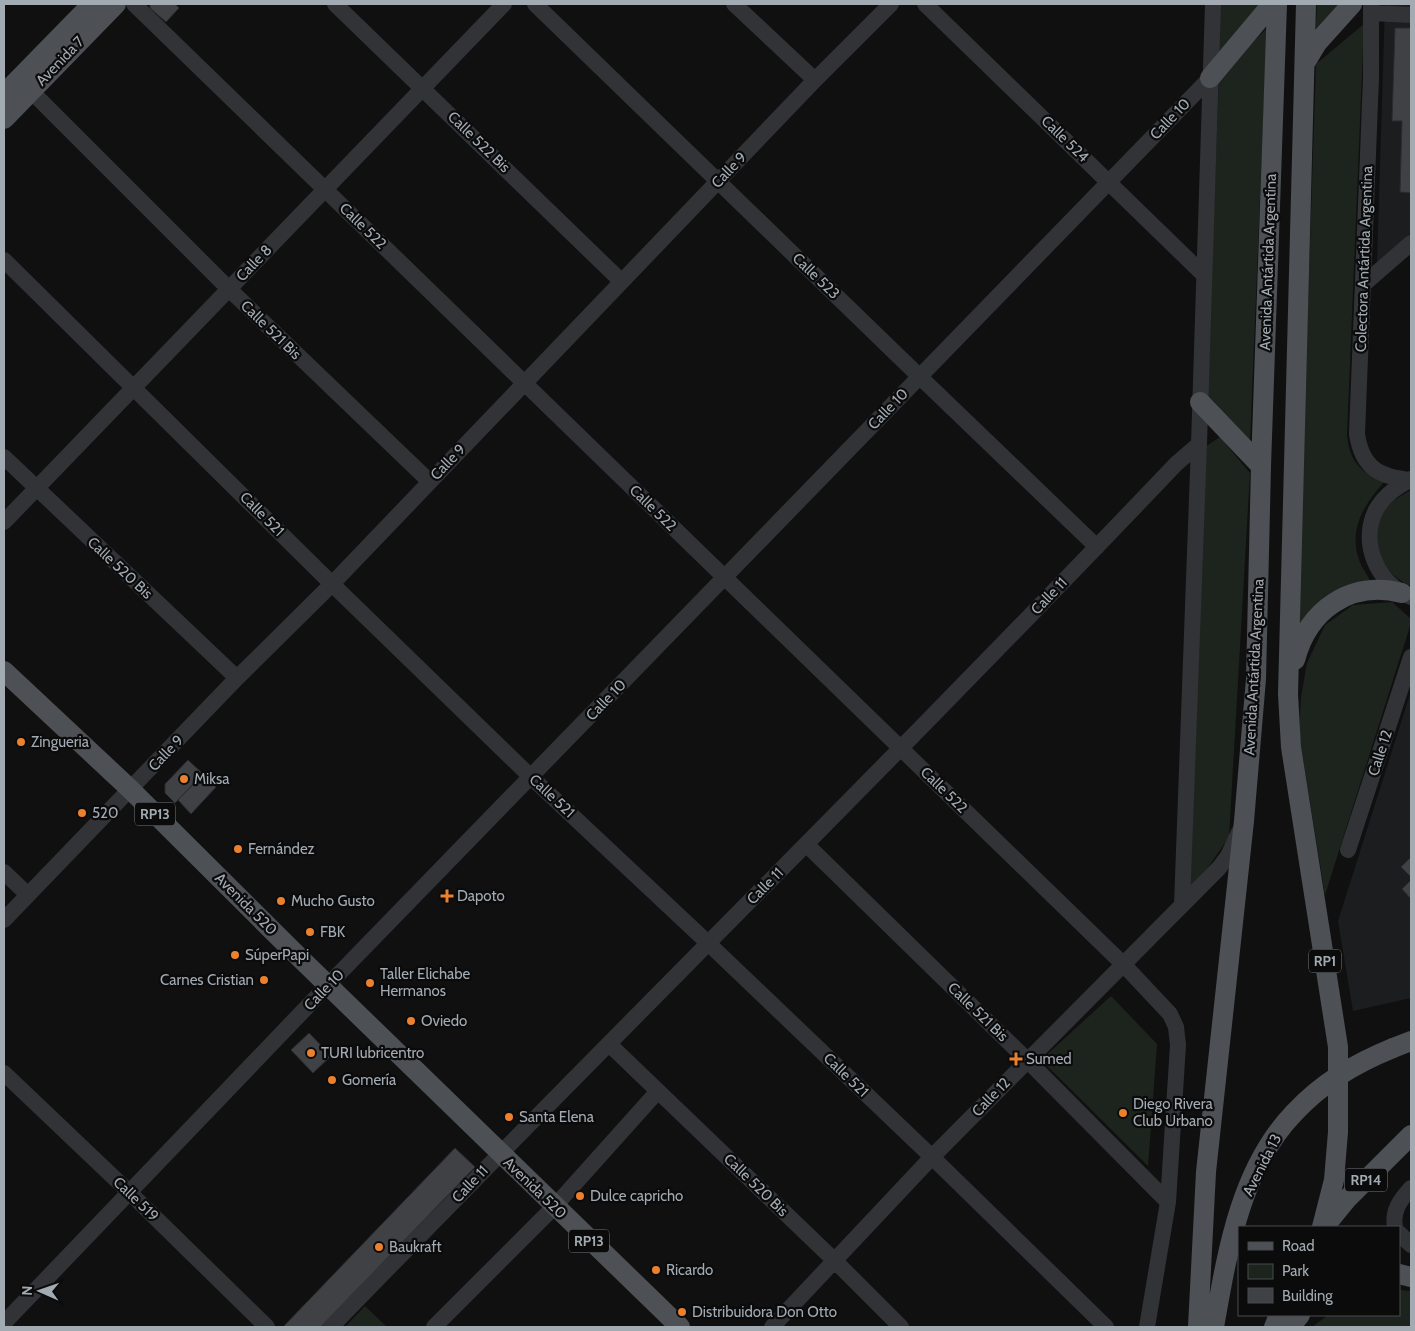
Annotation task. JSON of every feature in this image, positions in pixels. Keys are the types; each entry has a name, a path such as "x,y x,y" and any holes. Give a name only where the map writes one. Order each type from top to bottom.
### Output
{"main road":[{"name":"Avenida 7","path":"4,94 92,4"},
{"name":"Avenida 7","path":"4,119 116,4"},
{"path":"1210,78 1272,4"},
{"name":"Avenida Antártida Argentina","path":"1198,1327 1206,1172 1244,820 1256,679 1260,466 1277,4"},
{"name":"Avenida Antártida Argentina","path":"1306,4 1288,694 1291,747 1338,1047 1338,1132 1334,1180 1323,1226"},
{"path":"1304,65 1317,44 1352,4"},
{"path":"1200,402 1260,466"},
{"path":"1288,694 1300,643 1313,621 1328,606 1341,598 1373,590 1388,590 1407,595"},
{"name":"Avenida 520","path":"4,671 130,789 499,1153 680,1327"},
{"name":"Avenida 13","path":"1214,1327 1237,1219 1255,1172 1269,1146 1294,1113 1311,1095 1344,1071 1411,1041"},
{"name":"RP14","path":"1324,1226 1411,1136"},
{"path":"1290,1327 1299,1316"}],"street":[{"name":"Calle 522","path":"134,4 1124,965 1170,1014 1176,1026 1178,1045 1168,1202"},
{"name":"Calle 522 Bis","path":"335,4 622,281"},
{"name":"Calle 8","path":"4,522 504,4"},
{"name":"Calle 523","path":"535,4 919,376 1098,546"},
{"path":"734,4 815,80"},
{"name":"Calle 9","path":"4,920 237,678 332,584 428,481 525,383 815,80 891,4"},
{"name":"Calle 524","path":"925,4 1204,275"},
{"path":"1182,905 1213,4"},
{"path":"1371,8 1411,15"},
{"name":"Colectora Antártida Argentina","path":"1371,8 1371,78 1364,284 1356,434 1359,449 1366,462 1379,472 1392,478 1411,479"},
{"name":"Calle 10","path":"4,1323 328,985 1210,78"},
{"name":"Calle 521 Bis","path":"31,91 229,289 428,481"},
{"path":"1364,284 1411,243"},
{"name":"Calle 521","path":"4,260 332,584 531,777 932,1157 1106,1327"},
{"name":"Calle 11","path":"331,1327 499,1153 807,845 1176,464 1199,444"},
{"name":"Calle 520 Bis","path":"4,456 237,678"},
{"path":"1407,595 1384,578 1372,557 1370,534 1376,510 1390,492 1411,479"},
{"name":"Calle 12","path":"1348,850 1411,656"},
{"name":"Calle 12","path":"772,1327 932,1157 1219,868 1228,856 1244,820"},
{"name":"Calle 521 Bis","path":"807,845 1027,1060 1168,1202"},
{"path":"4,872 28,895"},
{"name":"Calle 520 Bis","path":"609,1044 901,1327"},
{"name":"Calle 519","path":"4,1073 268,1327"},
{"path":"434,1327 554,1206 658,1091"},
{"path":"1396,1226 1397,1206 1411,1188"},
{"path":"1146,1327 1168,1202"},
{"path":"1400,1231 1411,1245"}],"shaded area":[{"path":"1385,4 1411,4 1411,233 1377,264"},
{"path":"1411,691 1411,998 1353,1011 1338,921"}],"green space":[{"path":"1220,4 1262,4 1218,53"},
{"path":"1317,4 1356,4 1315,43"},
{"path":"1364,24 1347,435 1353,459 1368,474 1384,482 1365,508 1357,527 1356,548 1359,560 1372,584 1346,587 1326,596 1312,612 1297,635 1316,64"},
{"path":"1267,28 1250,442 1207,394 1219,76"},
{"path":"1220,437 1250,473 1229,837 1182,905 1205,447"},
{"path":"1411,490 1411,586 1392,574 1385,565 1377,545 1377,534 1379,523 1386,508"},
{"path":"1392,602 1411,619 1411,623 1325,895 1299,734 1301,697 1307,663 1325,625 1353,605"},
{"name":"Diego Rivera Club Urbano","path":"1111,996 1157,1044 1148,1166 1041,1060"},
{"path":"1400,1290 1411,1291 1411,1327 1312,1327 1327,1316 1400,1316"},
{"path":"365,1306 387,1327 345,1327"}],"building":[{"path":"150,4 175,4 179,8 166,22 150,8"},
{"path":"1395,28 1411,28 1411,193 1400,192 1402,121 1392,121"},
{"name":"Miksa","path":"188,760 203,774 175,803 165,793 165,784"},
{"path":"203,774 216,787 191,814 178,800"},
{"path":"1411,857 1411,877 1401,867"},
{"path":"1411,880 1411,899 1402,889"},
{"name":"TURI lubricentro","path":"309,1033 331,1056 313,1073 291,1050"},
{"name":"Baukraft","path":"455,1148 475,1167 321,1327 283,1327"}],"place":[{"name":"Zingueria","path":"21,742"},
{"name":"Miksa","path":"184,779"},
{"name":"520","path":"82,813"},
{"name":"Fernández","path":"238,849"},
{"name":"Dapoto","path":"447,896"},
{"name":"Mucho Gusto","path":"281,901"},
{"name":"FBK","path":"310,932"},
{"name":"SúperPapi","path":"235,955"},
{"name":"Carnes Cristian","path":"264,980"},
{"name":"Taller Elichabe Hermanos","path":"370,983"},
{"name":"Oviedo","path":"411,1021"},
{"name":"TURI lubricentro","path":"311,1053"},
{"name":"Sumed","path":"1016,1059"},
{"name":"Gomería","path":"332,1080"},
{"name":"Diego Rivera Club Urbano","path":"1123,1113"},
{"name":"Santa Elena","path":"509,1117"},
{"name":"Dulce capricho","path":"580,1196"},
{"name":"Baukraft","path":"379,1247"},
{"name":"Ricardo","path":"656,1270"},
{"name":"Distribuidora Don Otto","path":"682,1312"}]}
